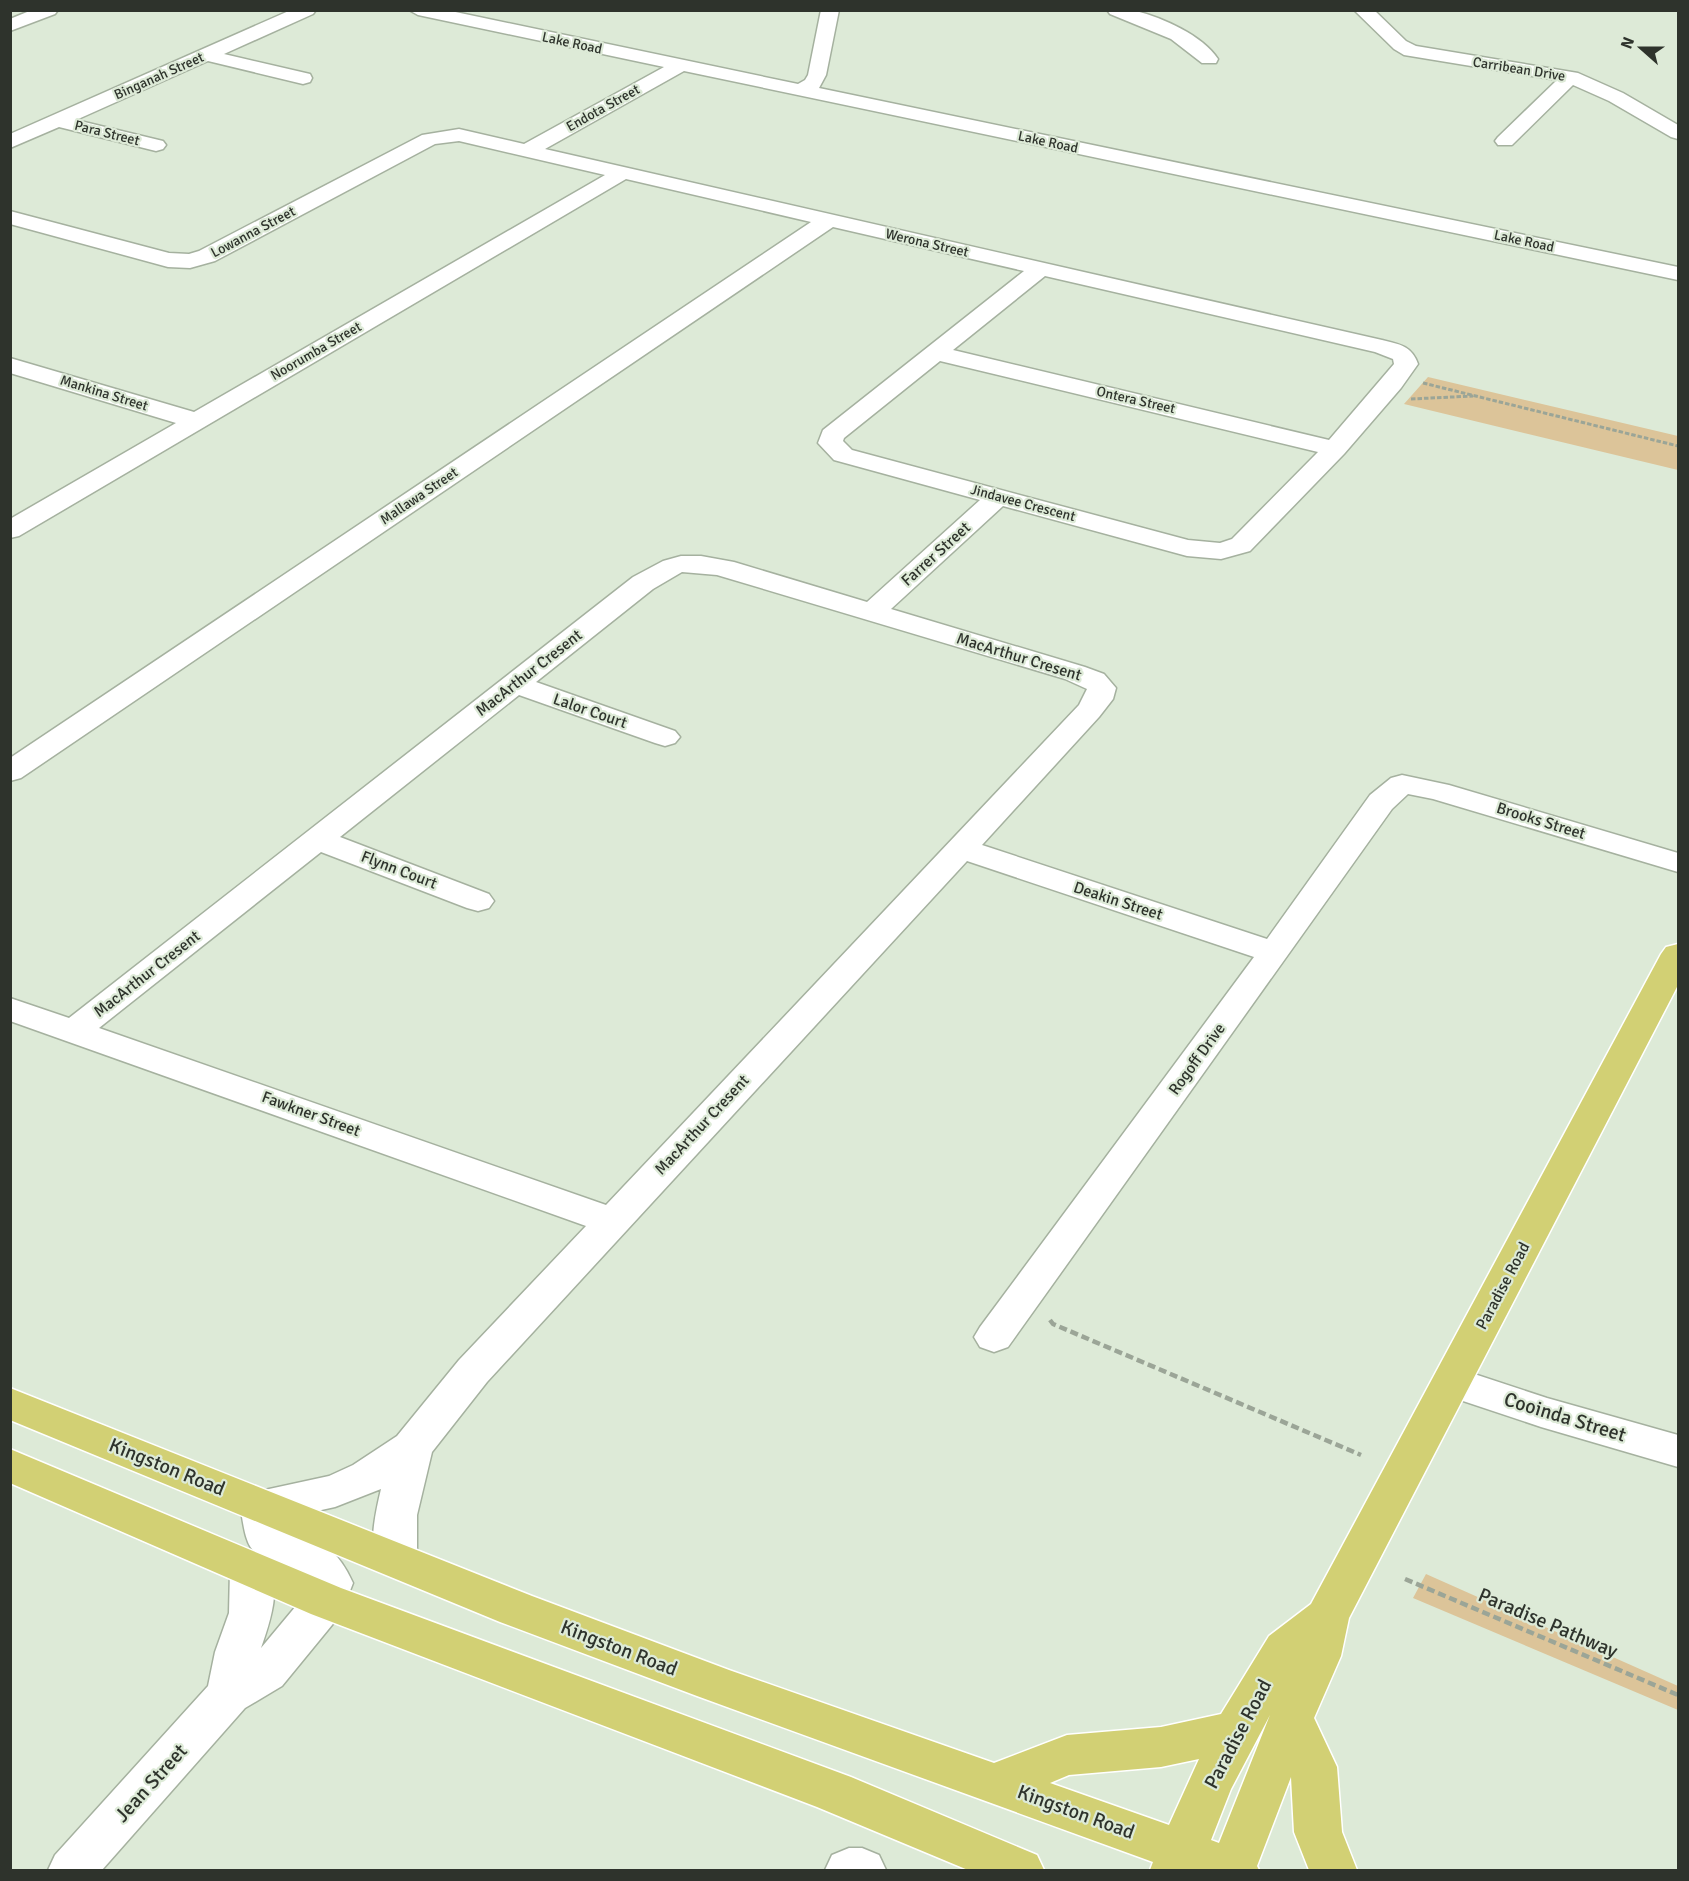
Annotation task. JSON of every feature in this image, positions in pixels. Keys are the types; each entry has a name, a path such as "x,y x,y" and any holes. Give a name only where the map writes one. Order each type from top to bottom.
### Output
{"main road":[{"name":"Paradise Road","path":"1233,1870 1291,1718 1319,1656 1327,1617 1678,954"},
{"name":"Kingston Road","path":"10,1403 395,1560 713,1683 997,1783 1178,1861 1233,1870"},
{"path":"10,1465 326,1601 834,1792 1020,1870"},
{"name":"Paradise Road","path":"1178,1861 1208,1789 1236,1731 1285,1649 1327,1617"},
{"path":"1291,1718 1314,1767 1318,1832 1333,1870"},
{"path":"997,1783 1067,1755 1161,1747 1236,1731"}],"street":[{"path":"10,26 49,10"},
{"name":"Binganah Street","path":"10,142 307,10"},
{"name":"Lake Road","path":"418,10 1678,273"},
{"path":"801,90 812,84 817,75 830,10"},
{"path":"1363,11 1372,10"},
{"name":"Carribean Drive","path":"1363,11 1400,45 1411,51 1571,77 1616,97 1678,133"},
{"path":"1126,12 1180,35 1195,45 1209,59"},
{"path":"207,55 303,78"},
{"name":"Endota Street","path":"526,151 680,66"},
{"path":"1505,141 1571,77"},
{"name":"Para Street","path":"58,121 156,145"},
{"name":"Werona Street","path":"449,135 829,220 1382,348 1403,355"},
{"name":"Lowanna Street","path":"10,217 168,260 190,261 207,256 429,140 449,135"},
{"name":"Noorumba Street","path":"10,530 622,173"},
{"name":"Mallawa Street","path":"10,772 829,220"},
{"name":"Jindavee Crescent","path":"1041,269 832,435 830,443 843,454 1187,548 1221,551 1241,545 1335,449 1401,373 1406,364 1403,355"},
{"name":"Ontera Street","path":"936,353 1335,449"},
{"name":"Mankina Street","path":"10,365 197,421"},
{"name":"Farrer Street","path":"872,612 999,496"},
{"name":"MacArthur Cresent","path":"75,1030 643,583 660,571 685,562 713,565 872,612 1094,680 1102,688 1098,699 1089,711 962,849 473,1371 412,1447 355,1484 335,1491 261,1506"},
{"name":"Lalor Court","path":"515,684 665,737"},
{"name":"Brooks Street","path":"1402,784 1438,791 1678,863"},
{"name":"Rogoff Drive","path":"994,1337 1381,802 1402,784"},
{"name":"Flynn Court","path":"319,840 478,901"},
{"name":"Deakin Street","path":"962,849 1274,952"},
{"name":"Fawkner Street","path":"10,1009 612,1221"},
{"name":"Cooinda Street","path":"1453,1382 1540,1412 1678,1451"},
{"name":"MacArthur Cresent","path":"395,1560 396,1515 412,1447"},
{"path":"261,1506 269,1539 310,1557 323,1567 331,1583 326,1601"},
{"path":"229,1694 237,1652 251,1613 252,1570"},
{"name":"Jean Street","path":"72,1870 229,1694 266,1673 326,1601"},
{"path":"849,1870 862,1870"}],"path":[{"path":"1418,382 1678,446"},
{"path":"1402,399 1477,395"},
{"path":"1050,1320 1053,1324 1361,1455"},
{"name":"Paradise Pathway","path":"1405,1579 1678,1695"}],"shaded area":[{"path":"1428,377 1678,436 1678,470 1404,404"},
{"path":"1426,1574 1678,1686 1678,1710 1413,1598"}]}
